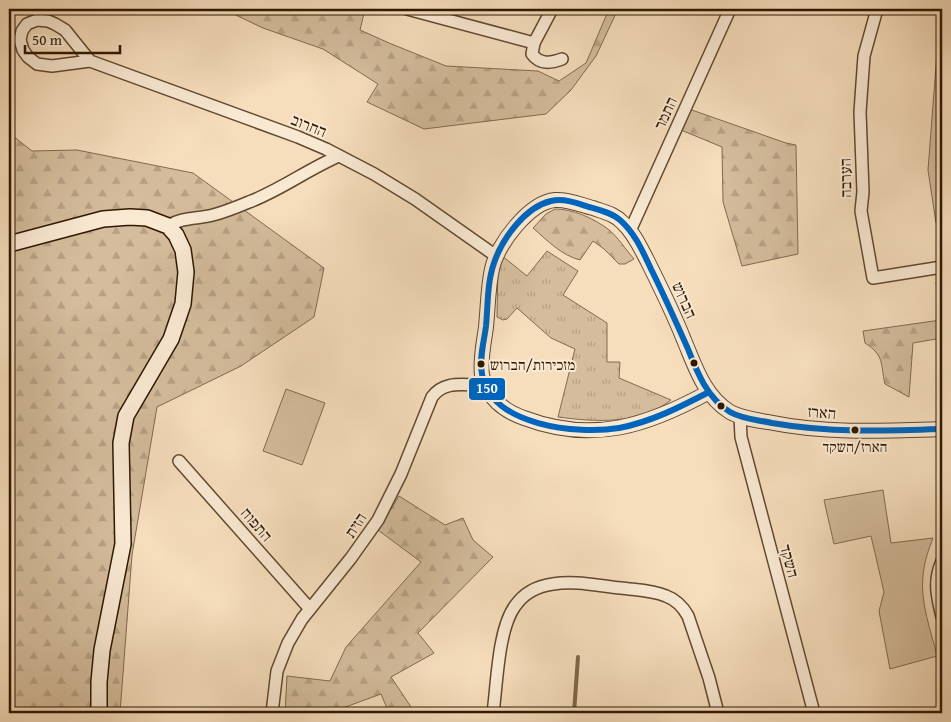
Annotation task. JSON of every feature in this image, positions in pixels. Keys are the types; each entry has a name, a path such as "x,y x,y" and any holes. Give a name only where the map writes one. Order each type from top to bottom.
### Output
{"main road":[{"path":"9,244 103,218 130,216 147,218 168,226 176,235 183,250 186,272 183,304 171,338 126,416 121,443 123,544 102,650 99,713"}],"street":[{"path":"407,9 534,43"},
{"path":"552,9 534,43 532,54 538,60 546,63 562,59"},
{"name":"התמר","path":"630,231 730,9"},
{"name":"הערבה","path":"877,9 864,56 860,112 863,192 861,211 873,278 942,267"},
{"name":"החרוב","path":"90,61 64,30 55,24 36,20 27,24 22,31 20,40 23,50 37,64 52,66 90,61 298,137 374,174 409,195 496,256"},
{"path":"168,226 184,219 212,215 252,201 316,166 339,156"},
{"name":"הברוש","path":"485,385 482,374 482,362 491,278 496,256 511,233 535,208 552,201 572,202 610,214 619,219 630,231 667,301 696,372 709,392"},
{"name":"הזית","path":"272,713 274,687 282,656 294,631 310,608 352,558 381,514 402,474 428,405 436,391 452,384 485,385"},
{"path":"485,385 496,402 516,415 537,423 578,431 597,431 634,425 671,412 709,392"},
{"name":"הארז","path":"709,392 725,408 740,416 788,426 864,432 942,429"},
{"name":"השקד","path":"740,416 741,437 814,713"},
{"name":"התפוח","path":"179,461 310,608"},
{"path":"942,561 937,573 936,584 942,617"},
{"path":"493,713 502,640 508,618 514,606 536,589 554,583 572,582 656,593 676,601 684,608 709,678 718,713"}],"green space":[{"path":"223,9 365,9 360,30 446,66 538,71 559,81 586,63 609,9 618,9 596,56 571,90 546,114 424,129 367,102 378,84 323,49 263,28"},
{"path":"942,38 942,229 936,223 928,170 938,40"},
{"path":"689,109 796,145 798,254 742,266 723,202 722,147 681,130"},
{"path":"9,133 32,151 77,150 193,173 324,268 314,317 241,366 157,407 132,555 120,713 9,713"},
{"path":"555,209 576,212 602,225 615,236 634,259 625,264 619,264 593,241 580,260 561,251 533,228 546,214"},
{"path":"547,251 578,271 563,295 607,323 607,362 620,362 619,378 671,400 646,414 632,418 587,420 558,417 575,349 551,338 517,308 507,319 503,320 497,317 498,261 501,255 527,276"},
{"path":"942,281 942,338 913,343 909,397 885,384 881,360 876,352 865,343 863,331 941,320 936,282"},
{"path":"286,389 325,403 302,465 263,451"},
{"path":"883,490 891,543 933,538 925,562 922,586 937,656 890,669 879,611 884,592 871,536 834,544 824,500"},
{"path":"399,496 445,525 463,518 473,540 493,557 418,633 434,653 391,677 415,713 389,713 381,694 329,713 285,713 287,676 330,681 346,647 421,562 378,530"}],"waterway":[{"path":"574,713 578,657"}],"transit line":[{"name":"150","path":"709,392 654,418 619,428 602,430 560,428 538,423 518,416 501,405 489,392 482,374 481,356 486,326 489,286 494,263 503,244 516,225 541,204 556,200 570,201 613,215 620,220 642,249 704,384 715,399 730,412 745,418 772,423 836,430 942,429"}],"place":[{"name":"מזכירות/הברוש","path":"481,364"},
{"name":"הארז/השקד","path":"855,430"}]}
